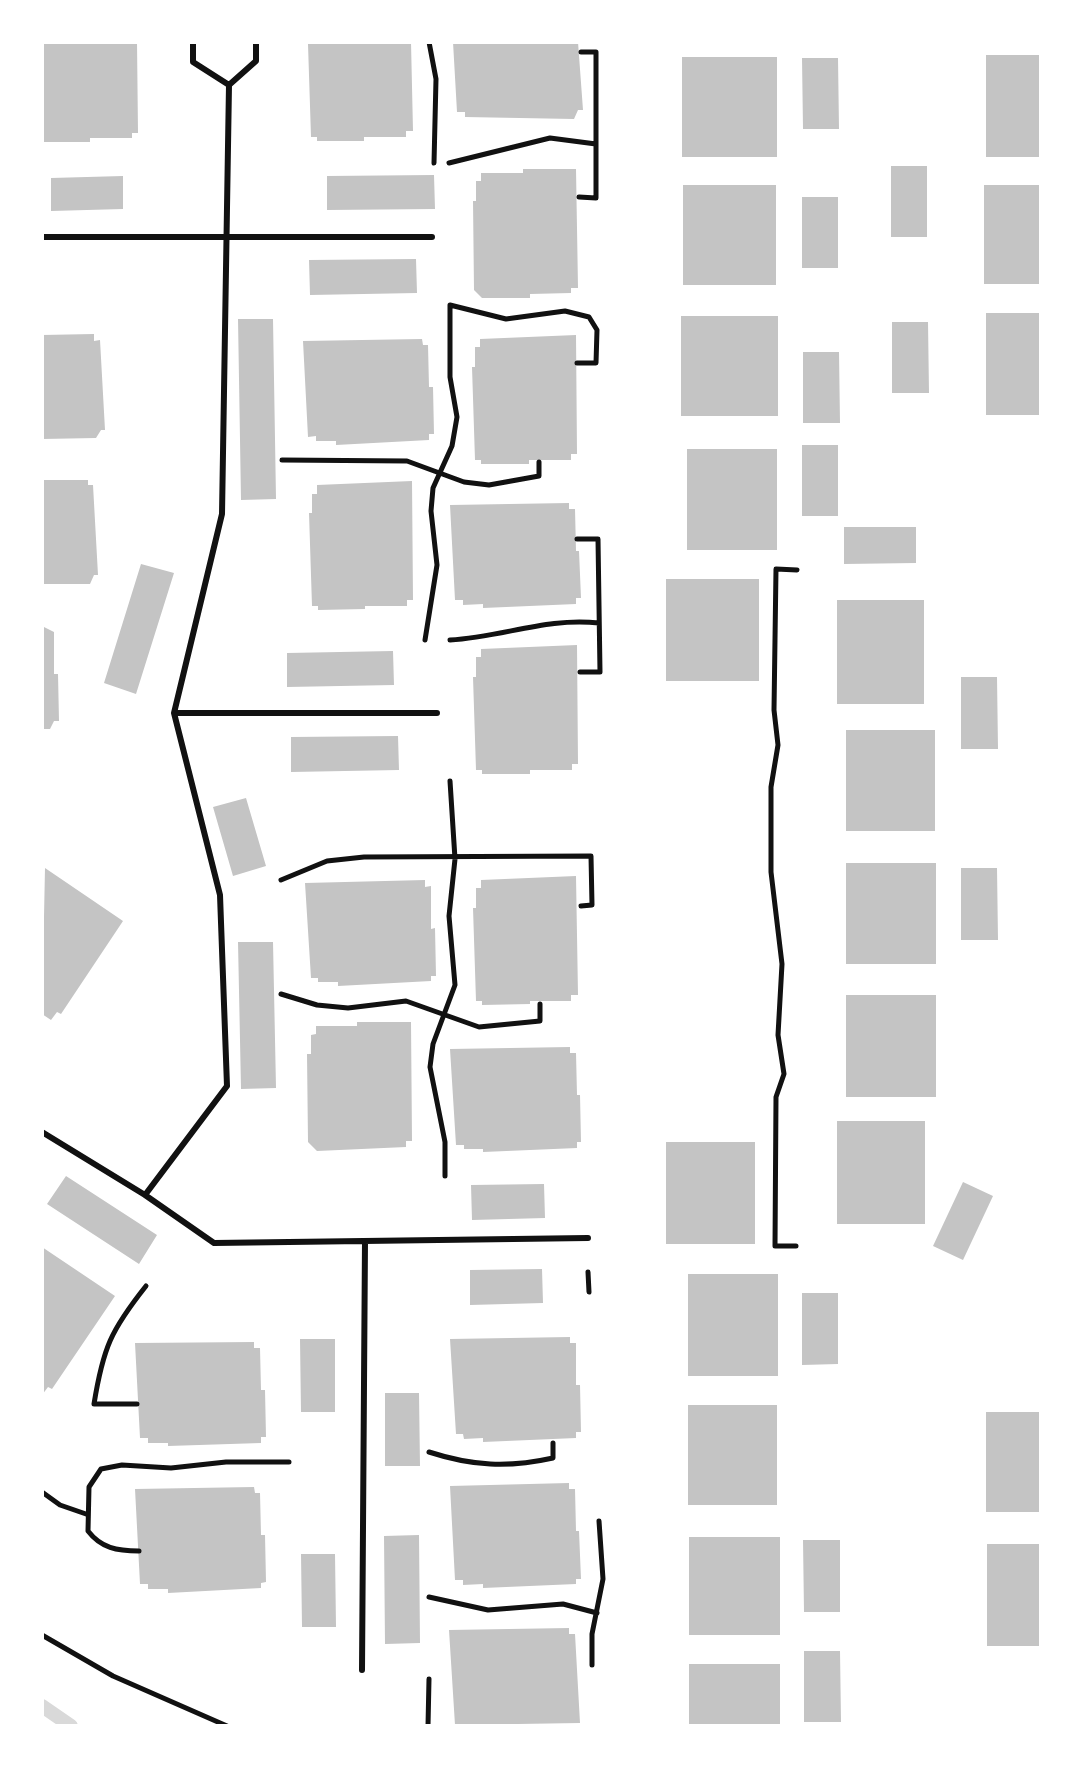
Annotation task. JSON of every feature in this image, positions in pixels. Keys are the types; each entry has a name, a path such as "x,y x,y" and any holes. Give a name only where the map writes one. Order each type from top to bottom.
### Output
{"lane":[{"path":"193,42 193,62 229,85"},
{"path":"145,1195 227,1086 220,895 174,713 222,514 229,85 256,61 256,42"},
{"path":"42,237 432,237"},
{"path":"174,713 437,713"},
{"path":"42,1132 145,1195 214,1243 588,1238"},
{"path":"362,1670 365,1241"}],"path":[{"path":"429,42 436,79 434,163"},
{"path":"579,197 596,198 596,52 581,52"},
{"path":"449,163 550,138 596,144"},
{"path":"425,640 437,565 431,511 433,488 452,446 457,417 450,377 450,305 506,319 565,311 589,317 597,330 596,363 577,363"},
{"path":"282,460 407,461 464,482 489,485 539,476 539,462"},
{"path":"577,539 598,539 600,672 580,672"},
{"path":"796,1246 775,1246 776,1097 784,1074 778,1035 782,964 771,872 771,787 778,745 774,710 776,569 797,570"},
{"path":"450,640 493,637 568,620 599,623"},
{"path":"445,1176 445,1142 430,1067 433,1044 455,985 449,916 455,859 450,781"},
{"path":"281,880 327,861 364,857 455,859 591,856 592,905 581,906"},
{"path":"281,994 317,1005 348,1008 406,1001 479,1027 540,1021 540,1004"},
{"path":"588,1272 589,1292"},
{"path":"137,1404 94,1404 102,1357 111,1335 146,1286"},
{"path":"429,1452 464,1463 492,1466 553,1458 553,1443"},
{"path":"139,1551 120,1551 97,1543 88,1531 89,1487 101,1469 122,1465 171,1468 226,1462 289,1462"},
{"path":"42,1492 60,1505 86,1514"},
{"path":"592,1665 592,1634 603,1579 599,1521"},
{"path":"429,1597 488,1610 563,1604 597,1613"},
{"path":"42,1635 113,1676 227,1726"},
{"path":"428,1726 429,1679"}],"building":[{"path":"42,42 137,42 138,133 132,133 132,138 90,138 90,142 43,142"},
{"path":"411,42 413,131 406,131 406,137 364,137 364,141 317,141 317,137 311,137 308,44"},
{"path":"453,42 578,42 583,110 578,110 574,119 465,117 465,112 457,112"},
{"path":"986,55 1041,55 1041,157 986,157"},
{"path":"682,57 777,57 777,157 682,157"},
{"path":"802,58 838,58 839,129 803,129"},
{"path":"891,166 927,166 927,237 891,237"},
{"path":"523,169 576,169 578,288 571,288 571,293 530,294 530,298 482,298 474,290 473,201 476,201 476,181 481,181 481,173 523,173"},
{"path":"434,175 435,209 327,210 327,176"},
{"path":"123,176 123,209 51,211 51,178"},
{"path":"683,185 776,185 776,285 683,285"},
{"path":"984,185 1041,185 1041,284 984,284"},
{"path":"802,197 838,197 838,268 802,268"},
{"path":"416,259 417,293 310,295 309,260"},
{"path":"986,313 1041,313 1041,415 986,415"},
{"path":"681,316 778,316 778,416 681,416"},
{"path":"238,319 273,319 276,499 241,500"},
{"path":"892,322 928,322 929,393 892,393"},
{"path":"94,334 94,341 100,340 105,430 101,430 96,438 42,439 42,335"},
{"path":"576,335 577,454 571,454 571,460 529,460 529,464 481,464 481,460 475,460 472,367 475,367 475,347 480,347 480,339"},
{"path":"422,339 423,345 428,345 429,387 433,387 434,434 429,434 429,440 336,445 336,441 316,441 316,436 308,437 303,341"},
{"path":"803,352 839,352 840,423 803,423"},
{"path":"802,445 838,445 838,516 802,516"},
{"path":"687,449 777,449 777,550 687,550"},
{"path":"42,480 88,480 88,485 93,485 98,575 94,575 90,584 42,584"},
{"path":"412,481 413,600 407,600 407,606 365,606 365,609 318,610 318,606 312,606 309,513 312,513 312,494 317,494 317,485"},
{"path":"569,503 569,509 575,509 576,551 579,551 581,598 576,598 576,604 483,608 483,604 463,605 463,600 455,600 450,505"},
{"path":"844,527 916,527 916,563 844,564"},
{"path":"141,564 174,573 136,694 104,683"},
{"path":"666,579 759,579 759,681 666,681"},
{"path":"837,600 924,600 924,704 837,704"},
{"path":"42,626 54,632 54,674 58,674 59,721 54,721 50,729 42,729"},
{"path":"577,645 578,764 572,764 572,770 530,770 530,774 482,774 482,770 476,770 473,677 476,677 476,657 481,657 481,649"},
{"path":"393,651 394,685 287,687 287,653"},
{"path":"961,677 997,677 998,749 961,749"},
{"path":"846,730 935,730 935,831 846,831"},
{"path":"398,736 399,770 291,772 291,737"},
{"path":"246,798 266,866 233,876 213,807"},
{"path":"846,863 936,863 936,964 846,964"},
{"path":"45,868 123,921 61,1014 57,1012 51,1020 42,1014"},
{"path":"961,868 997,868 998,940 961,940"},
{"path":"576,876 578,995 571,995 571,1001 530,1001 530,1004 482,1005 482,1001 476,1001 473,908 476,908 476,888 481,888 481,880"},
{"path":"425,880 425,887 431,886 431,929 435,928 436,976 431,976 431,981 338,986 338,982 318,982 318,978 311,978 305,883"},
{"path":"238,942 273,942 276,1088 241,1089"},
{"path":"846,995 936,995 936,1097 846,1097"},
{"path":"357,1022 411,1022 412,1141 406,1141 406,1147 317,1151 308,1142 307,1054 311,1054 311,1035 316,1034 316,1026 357,1026"},
{"path":"570,1047 570,1053 576,1053 577,1095 580,1095 581,1142 577,1142 577,1148 483,1152 483,1149 464,1149 464,1145 456,1145 450,1049"},
{"path":"837,1121 925,1121 925,1224 837,1224"},
{"path":"666,1142 755,1142 755,1244 666,1244"},
{"path":"66,1176 157,1235 139,1264 47,1204"},
{"path":"963,1182 993,1196 963,1260 933,1246"},
{"path":"544,1184 545,1218 472,1220 471,1185"},
{"path":"42,1247 115,1296 52,1389 48,1387 42,1395"},
{"path":"542,1269 543,1303 470,1305 470,1270"},
{"path":"688,1274 778,1274 778,1376 688,1376"},
{"path":"802,1293 838,1293 838,1364 802,1365"},
{"path":"570,1337 570,1343 576,1343 576,1385 580,1385 581,1432 576,1432 576,1438 483,1442 483,1438 464,1439 463,1434 456,1434 450,1339"},
{"path":"300,1339 335,1339 335,1412 301,1412"},
{"path":"254,1342 254,1348 260,1348 261,1390 265,1390 266,1437 261,1437 261,1443 168,1446 168,1443 148,1443 148,1438 140,1438 135,1343"},
{"path":"385,1393 419,1393 420,1466 385,1466"},
{"path":"688,1405 777,1405 777,1505 688,1505"},
{"path":"986,1412 1041,1412 1041,1512 986,1512"},
{"path":"569,1483 569,1489 575,1489 576,1531 579,1531 581,1579 576,1579 576,1584 483,1588 483,1584 463,1585 463,1580 455,1580 450,1486"},
{"path":"254,1487 255,1493 260,1493 261,1535 265,1535 266,1582 261,1583 261,1588 168,1593 168,1589 148,1589 148,1584 140,1584 135,1489"},
{"path":"419,1535 420,1643 385,1644 384,1536"},
{"path":"689,1537 780,1537 780,1635 689,1635"},
{"path":"803,1540 840,1540 840,1612 804,1612"},
{"path":"987,1544 1041,1544 1041,1646 987,1646"},
{"path":"301,1554 335,1554 336,1627 302,1627"},
{"path":"569,1628 569,1634 575,1634 580,1723 455,1725 449,1630"},
{"path":"804,1651 840,1651 841,1722 804,1722"},
{"path":"689,1664 780,1664 780,1726 689,1726"}],"waterway":[{"path":"42,1706 71,1726"}]}
